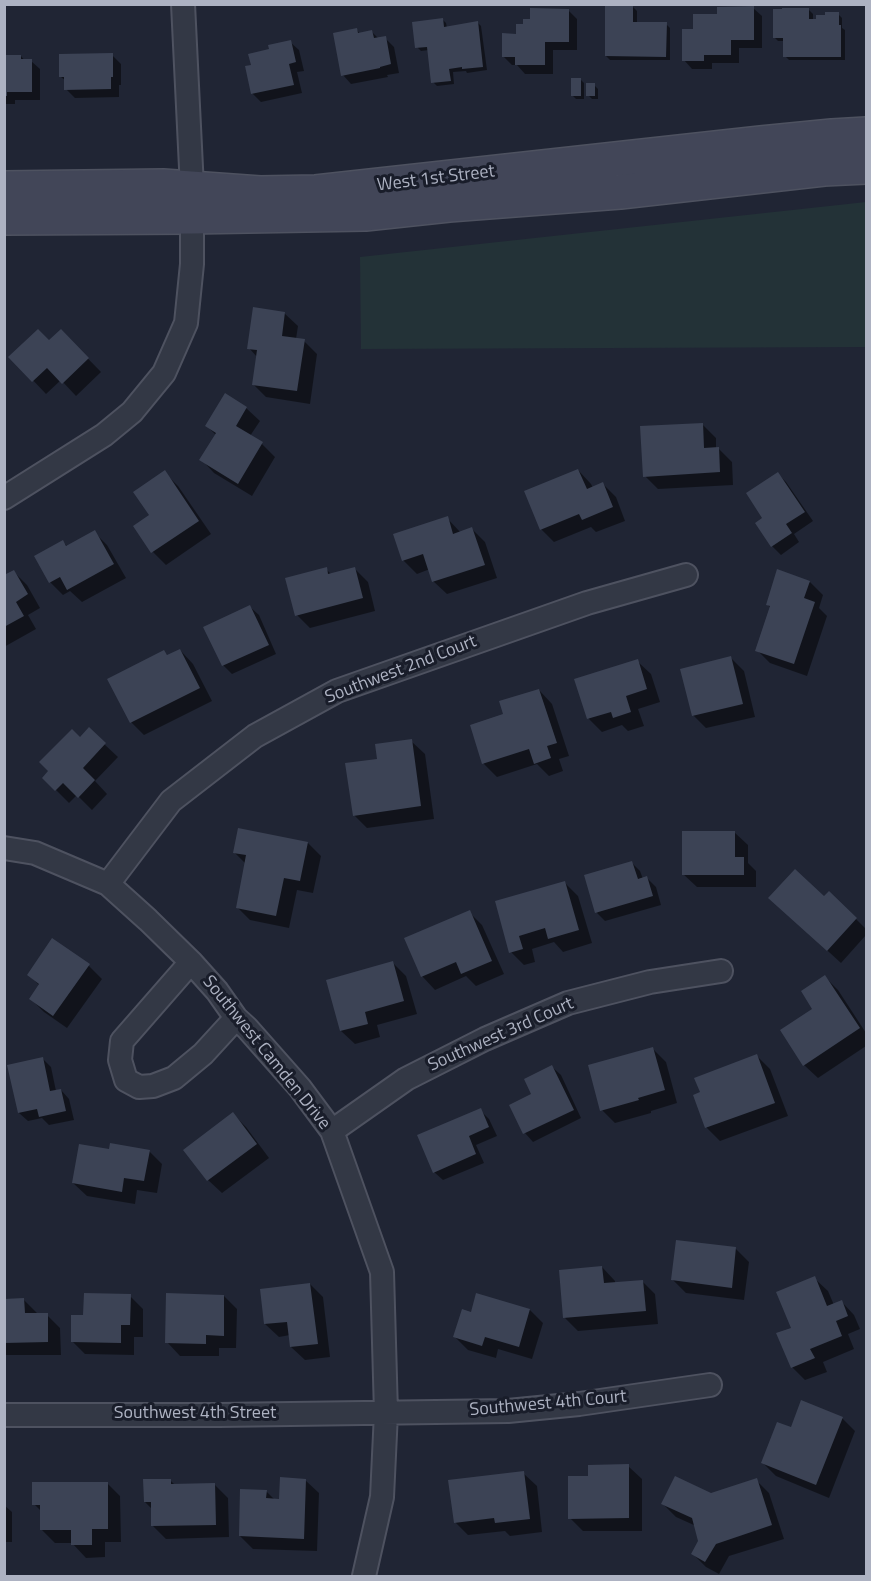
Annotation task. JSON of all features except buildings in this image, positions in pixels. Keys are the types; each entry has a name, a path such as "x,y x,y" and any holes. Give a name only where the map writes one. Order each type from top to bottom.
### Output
{"main road":[{"name":"West 1st Street","path":"4,218 260,194 316,192 750,144 867,134"},
{"name":"West 1st Street","path":"4,188 164,186 192,202 366,214 449,205 620,192 824,169 867,167"}],"street":[{"path":"4,498 104,435 132,412 164,373 186,323 192,264 192,202 183,4"},
{"name":"Southwest 2nd Court","path":"108,884 171,801 255,736 337,691 587,603 686,575"},
{"name":"Southwest Camden Drive","path":"4,848 35,853 108,884 191,962 217,991 236,1018 300,1088 332,1131 382,1272 386,1413 382,1497 364,1576"},
{"path":"191,962 122,1041 120,1060 126,1080 139,1087 153,1086 174,1078 203,1054 236,1018"},
{"name":"Southwest 3rd Court","path":"332,1131 406,1079 484,1039 568,1003 650,982 721,971"},
{"name":"Southwest 4th Court","path":"386,1413 508,1411 579,1404 710,1385"},
{"name":"Southwest 4th Street","path":"4,1415 386,1413"}],"shaded area":[{"path":"866,202 866,347 361,349 360,257"}]}
